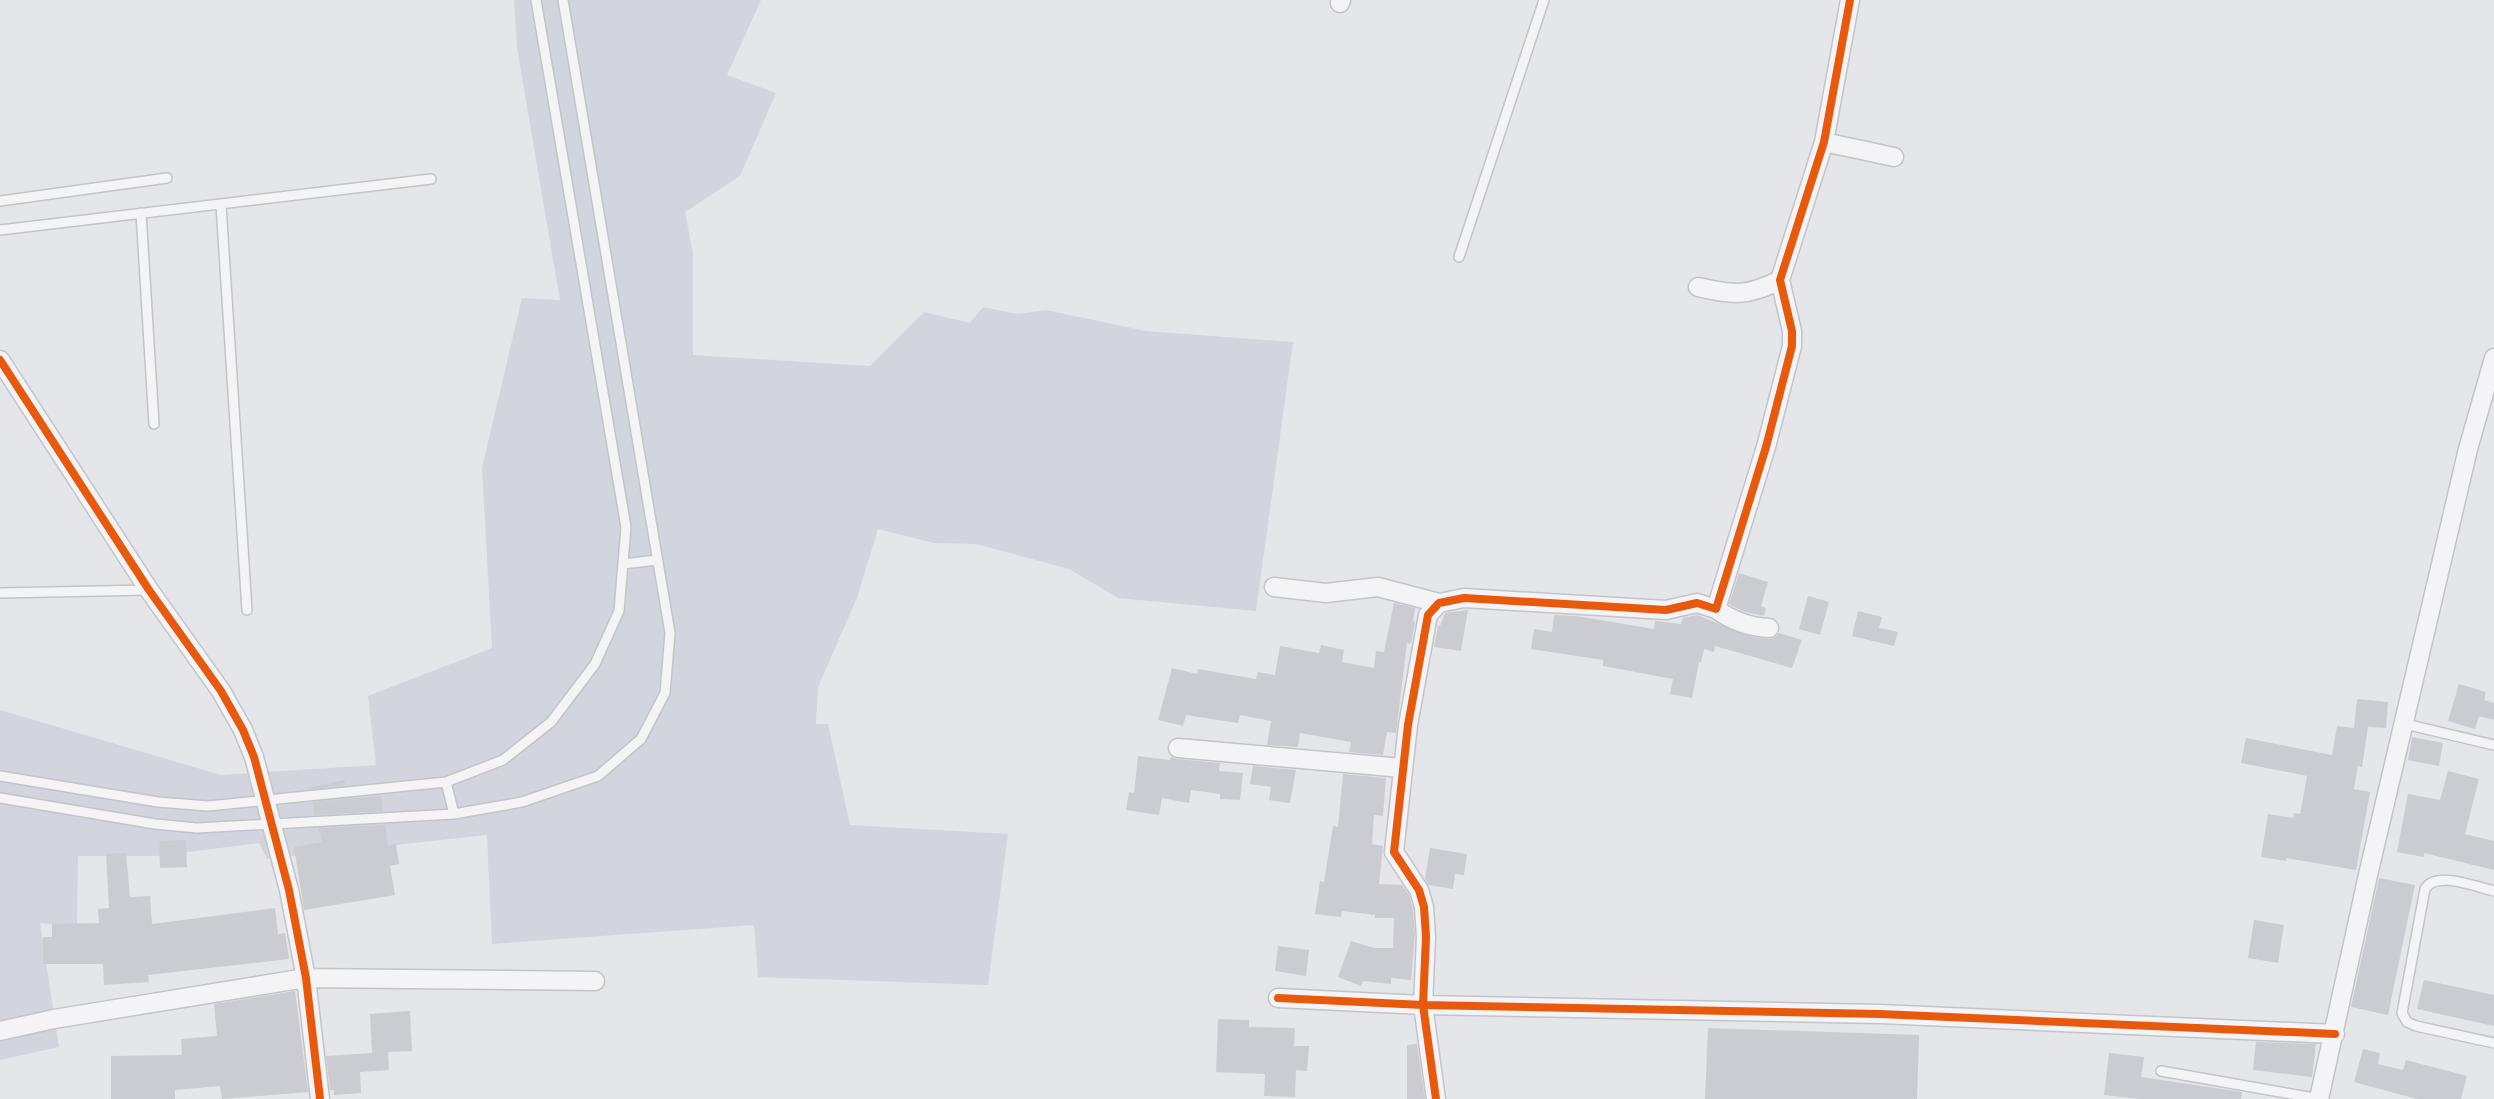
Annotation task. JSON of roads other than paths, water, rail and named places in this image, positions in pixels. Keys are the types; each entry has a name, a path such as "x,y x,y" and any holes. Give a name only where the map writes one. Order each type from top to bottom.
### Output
{"street":[{"path":"1716,609 1766,447 1792,346 1792,331 1780,280 1824,142 1850,0"},
{"path":"1824,142 1894,157"},
{"path":"1698,287 1730,294 1746,293 1780,280"},
{"path":"2319,1099 2368,875 2468,449 2494,358"},
{"path":"0,360 149,591 221,691 236,716 254,757 289,890 306,978 320,1099"},
{"path":"1275,587 1326,593 1378,587 1440,603 1464,598 1666,610 1697,603 1716,609 1728,618 1769,628"},
{"path":"1436,1099 1422,1005 1426,937 1424,907 1419,890 1394,852 1402,768 1424,628 1428,615 1440,603"},
{"path":"1178,748 1402,768"},
{"path":"0,1031 54,1019 306,978 595,981"},
{"path":"1278,998 1422,1005 1880,1014 2335,1034"}],"lane":[{"path":"0,776 168,803 208,806 446,782 503,760 551,722 595,664 619,611 626,527 537,0"},
{"path":"0,798 155,824 197,828 454,814 522,802 598,776 641,739 665,693 670,633 563,0"},
{"path":"1459,257 1544,0"},
{"path":"0,201 167,178"},
{"path":"0,230 430,179"},
{"path":"221,205 247,610"},
{"path":"141,213 154,424"},
{"path":"623,564 657,560"},
{"path":"0,593 149,591"},
{"path":"2405,724 2494,745"},
{"path":"446,782 454,814"},
{"path":"2494,891 2440,879 2428,883 2402,1013 2407,1022 2416,1026 2494,1043"},
{"path":"2161,1071 2319,1099"}]}
